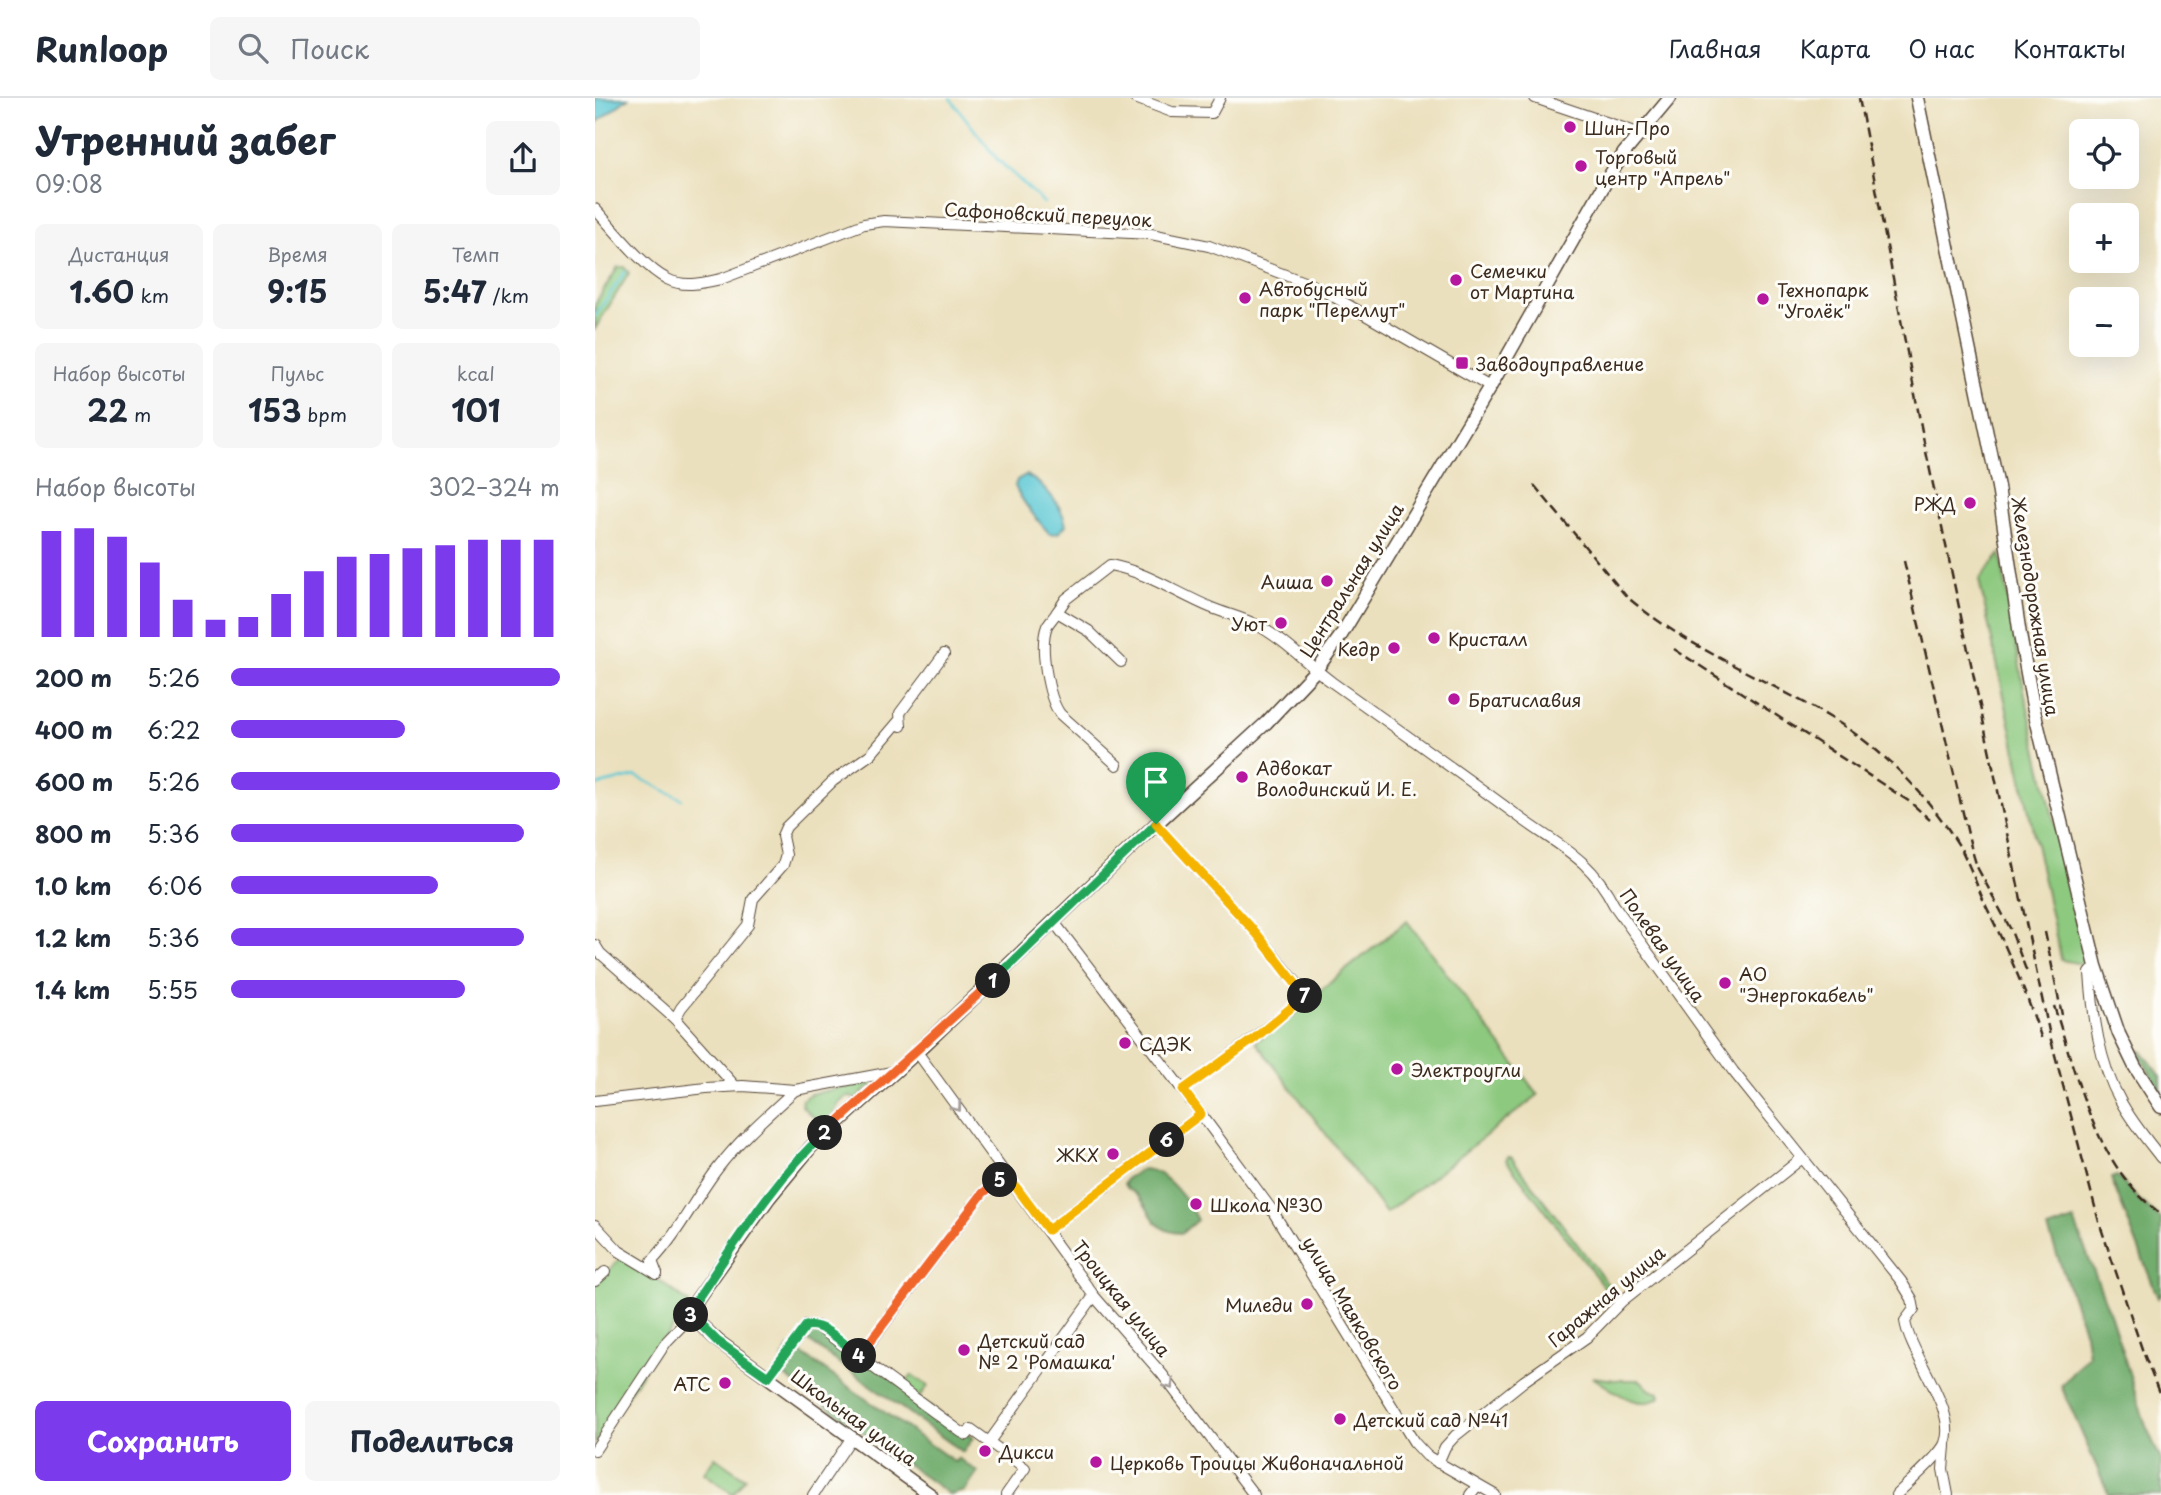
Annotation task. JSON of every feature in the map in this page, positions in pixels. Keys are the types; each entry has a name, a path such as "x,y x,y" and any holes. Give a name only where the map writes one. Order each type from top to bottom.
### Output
{"main road":[{"name":"Центральная улица","path":"691,1316 693,1305 711,1278 792,1168 821,1136 917,1052 1266,723 1316,670 1341,636 1490,387 1608,178 1624,153 1671,98"},
{"name":"Железнодорожная улица","path":"1917,98 1999,487 2033,706 2096,966 2119,1034 2135,1067 2161,1107"},
{"name":"Школьная улица","path":"691,1316 717,1341 931,1495"}],"street":[{"path":"1135,98 1172,112 1212,113 1220,98"},
{"path":"1535,98 1641,134"},
{"name":"Сафоновский переулок","path":"595,209 651,268 667,280 685,284 721,279 864,224 884,222 1151,234 1209,246 1317,287 1490,387"},
{"name":"Полевая улица","path":"1056,612 1066,599 1110,565 1126,568 1212,608 1256,624 1521,818 1568,849 1595,874 1614,905 1733,1072 1901,1281 1912,1299 1914,1309 1905,1321 1907,1336 1931,1383 1948,1428 1945,1446"},
{"path":"1117,765 1060,714 1050,696 1044,642 1047,627 1056,612 1089,631 1121,663"},
{"path":"675,1018 748,925 753,899 783,865 786,855 782,836 786,827 833,781 871,754 899,721 901,726 900,713 944,654"},
{"path":"1156,824 1248,925 1307,996 1183,1090"},
{"name":"улица Маяковского","path":"1053,922 1183,1090 1292,1240 1408,1435 1419,1449 1438,1463 1495,1495"},
{"path":"595,945 600,953 675,1018 735,1086"},
{"path":"2096,966 2090,973 2091,989 2105,1069 2120,1102 2161,1158"},
{"name":"Троицкая улица","path":"917,1052 1094,1296 1162,1374 1254,1495"},
{"path":"595,1101 735,1086 795,1090 892,1072"},
{"path":"595,1225 619,1251 657,1274 652,1261 719,1167 795,1090"},
{"path":"1048,1230 1201,1114"},
{"name":"Гаражная улица","path":"1438,1463 1445,1447 1455,1436 1524,1381 1587,1337 1622,1301 1801,1159"},
{"path":"860,1356 983,1193 1007,1175"},
{"path":"595,1281 604,1272"},
{"path":"989,1442 1094,1296"},
{"path":"595,1450 667,1341 691,1316"},
{"path":"768,1377 806,1326 822,1328 961,1432 967,1435 971,1429 1025,1468 1006,1495"},
{"path":"813,1495 852,1437"},
{"path":"1896,1495 1945,1446"},
{"path":"1945,1446 1943,1469 1948,1495"},
{"path":"1470,1495 1477,1486"}],"green space":[{"path":"618,267 624,267 629,273 595,329 595,304"},
{"path":"2000,554 2025,695 2087,965 2061,960 1979,580"},
{"name":"Электроугли","path":"1407,921 1538,1095 1386,1213 1256,1042"},
{"path":"2137,1051 2142,1051 2161,1076 2161,1092"},
{"path":"871,1082 873,1084 856,1099 848,1096 842,1100 836,1107 834,1116 826,1121 813,1117 802,1106 802,1100 810,1094"},
{"path":"1511,1157 1612,1290 1611,1296 1506,1160"},
{"path":"1143,1169 1168,1180 1188,1204 1197,1220 1182,1233 1162,1228 1141,1200 1127,1189 1124,1184 1127,1178"},
{"path":"2117,1176 2161,1219 2161,1295 2158,1298 2111,1178"},
{"path":"2074,1220 2111,1316 2146,1426 2161,1460 2161,1495 2109,1495 2061,1386 2088,1355 2085,1333 2048,1229"},
{"path":"622,1256 689,1303 595,1444 595,1285"},
{"path":"822,1328 973,1438 963,1452 803,1337"},
{"path":"791,1346 955,1462 958,1458 978,1472 965,1491 950,1495 782,1374 783,1357"},
{"path":"912,1375 928,1386 918,1399 902,1388"},
{"path":"1592,1377 1640,1380 1650,1390 1659,1393 1660,1397 1652,1401 1634,1401"},
{"path":"715,1457 745,1478 733,1494 704,1473"}],"water":[{"path":"595,98 628,98 595,124"},
{"path":"1026,475 1046,490 1061,510 1066,525 1058,533 1050,534 1018,493 1015,486 1017,480"}],"waterway":[{"path":"950,98 997,159 1044,203"},
{"path":"595,316 625,272"},
{"path":"595,786 636,776 682,799"}],"railway":[{"path":"1859,98 1924,442 2050,1036 2099,1222 2161,1398"},
{"path":"1534,485 1626,596 1699,647 1850,730 1887,759 1920,793 1965,856 2017,973 2042,1040"},
{"path":"1904,561 1971,847 1977,867 2010,928 2028,975"},
{"path":"1674,649 1910,802 1930,820"},
{"path":"2045,932 2062,1015"},
{"path":"2054,1006 2081,1091 2104,1146 2138,1194 2161,1214"}],"place":[{"name":"Шин-Про","path":"1570,127"},
{"name":"Торговый центр \"Апрель\"","path":"1581,166"},
{"name":"Семечки от Мартина","path":"1456,280"},
{"name":"Автобусный парк \"Переллут\"","path":"1245,298"},
{"name":"Технопарк \"Уголёк\"","path":"1763,299"},
{"name":"Заводоуправление","path":"1462,363"},
{"name":"РЖД","path":"1970,503"},
{"name":"Аиша","path":"1327,581"},
{"name":"Уют","path":"1281,623"},
{"name":"Кристалл","path":"1434,638"},
{"name":"Кедр","path":"1394,648"},
{"name":"Братиславия","path":"1454,699"},
{"name":"Адвокат Володинский И. Е.","path":"1242,777"},
{"name":"АО \"Энергокабель\"","path":"1725,983"},
{"name":"СДЭК","path":"1125,1043"},
{"name":"Электроугли","path":"1397,1069"},
{"name":"ЖКХ","path":"1113,1154"},
{"name":"Школа №30","path":"1196,1204"},
{"name":"Миледи","path":"1307,1304"},
{"name":"Детский сад № 2 'Ромашка'","path":"964,1350"},
{"name":"АТС","path":"725,1383"},
{"name":"Детский сад №41","path":"1340,1419"},
{"name":"Дикси","path":"985,1451"},
{"name":"Церковь Троицы Живоначальной","path":"1096,1462"}],"route":[{"path":"1156,824 1257,934 1307,996 1183,1090 1201,1114 1048,1230 1007,1175 983,1193 860,1356 822,1328 806,1326 768,1377 717,1341 691,1316 693,1305 792,1168 821,1136 917,1052 1156,824"}]}
